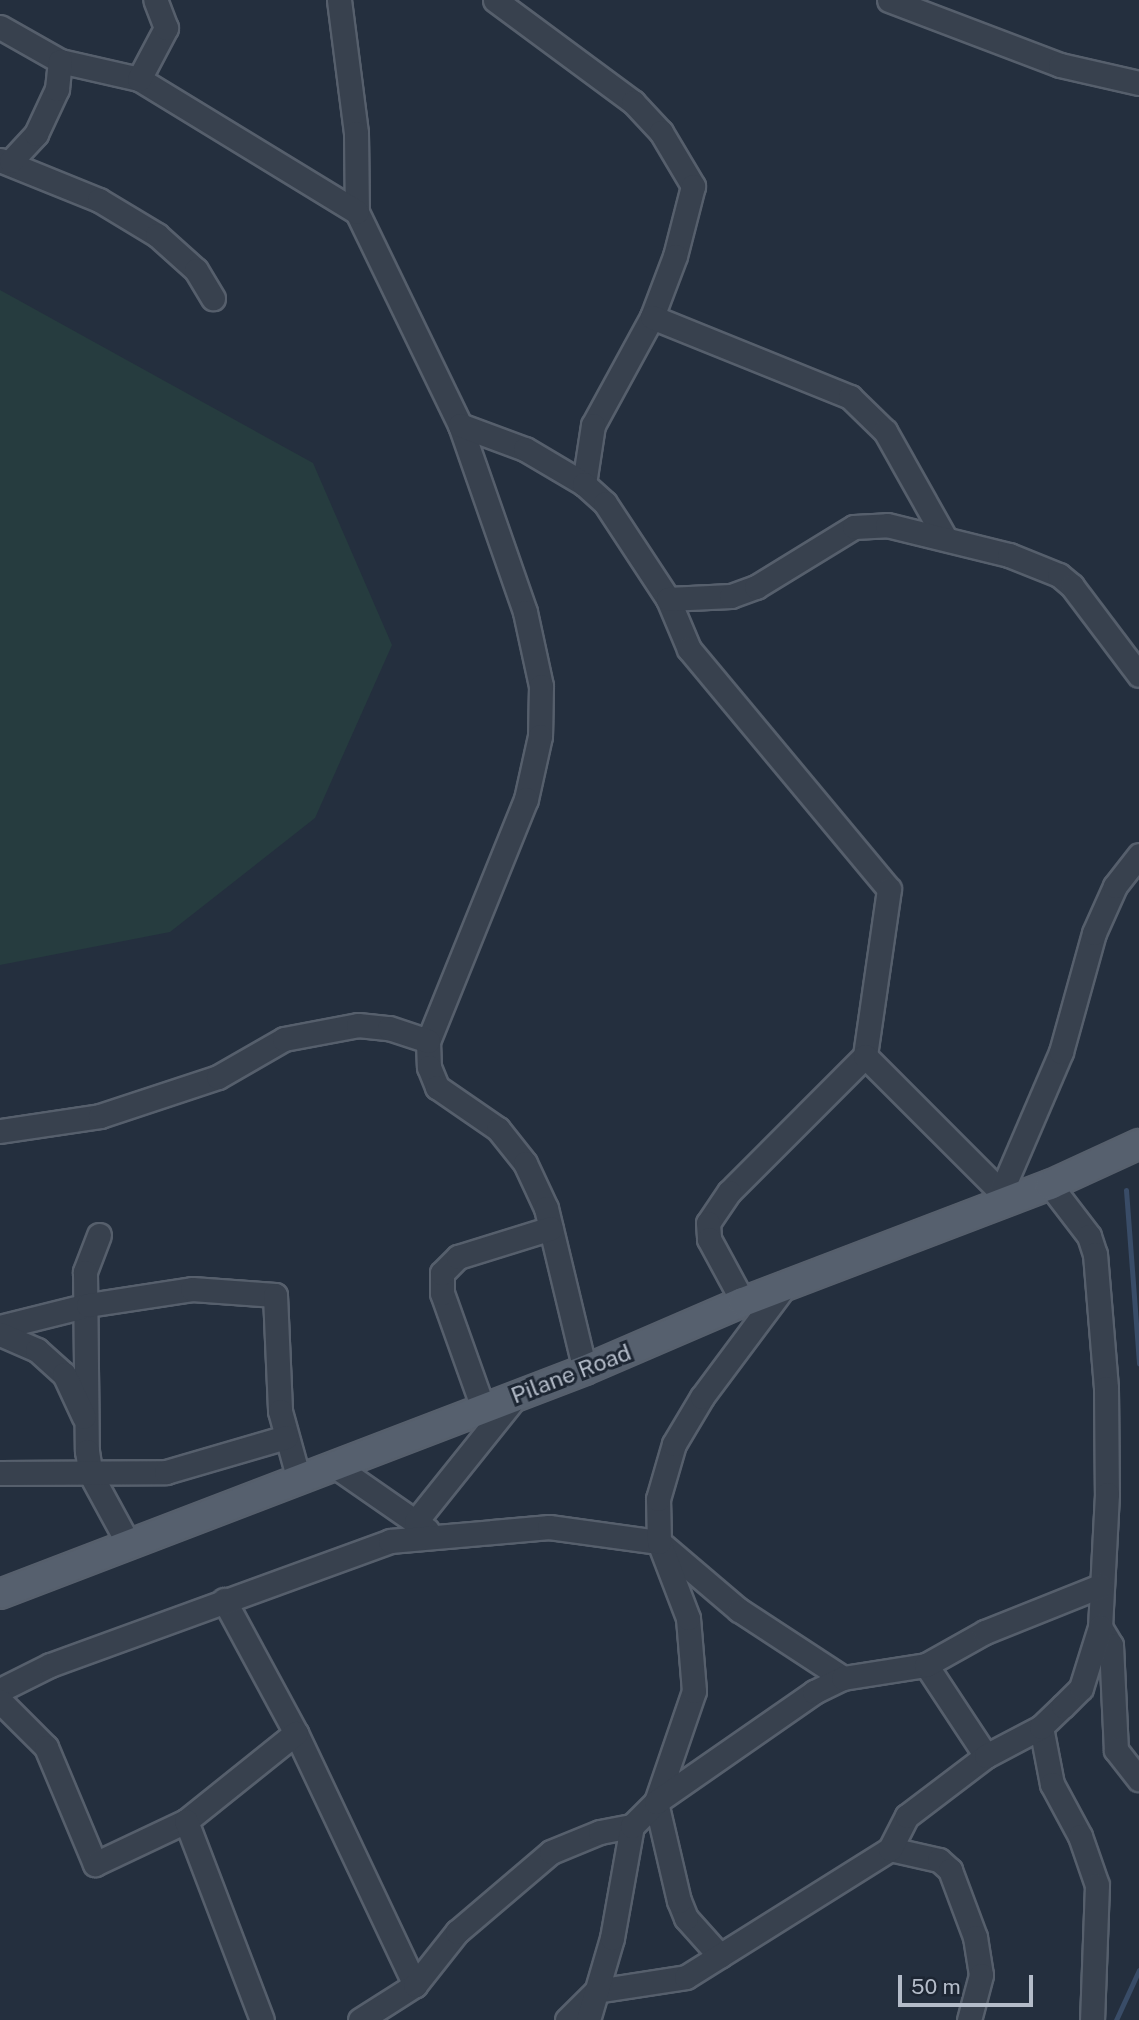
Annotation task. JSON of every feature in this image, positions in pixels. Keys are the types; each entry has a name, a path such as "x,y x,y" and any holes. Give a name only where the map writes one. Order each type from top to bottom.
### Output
{"main road":[{"name":"Pilane Road","path":"0,1594 585,1370 743,1302 1004,1196 1050,1185 1139,1144"}],"street":[{"path":"139,79 166,28 155,0"},
{"path":"339,0 356,133 358,212 460,425 525,612 543,708 526,799 428,1041 429,1067 437,1087 498,1129 526,1163 551,1228 585,1370"},
{"path":"495,0 633,102 687,172 693,186 652,317 593,425 584,484"},
{"path":"889,0 1060,65 1139,83"},
{"path":"0,27 61,61 139,79 358,212"},
{"path":"61,61 57,89 36,134 5,160 99,200 157,235 196,270 213,298"},
{"path":"652,317 850,397 886,431 944,537"},
{"path":"460,425 526,449 584,484 605,503 668,599 689,649 889,889 864,1056 715,1208 708,1223 709,1239 743,1302"},
{"path":"668,599 711,599 757,587 853,527 887,525 944,537 1059,575 1139,675"},
{"path":"864,1056 1004,1196 1061,1052 1094,933 1115,886 1139,855"},
{"path":"0,1131 100,1116 218,1077 284,1039 358,1025 389,1028 428,1041"},
{"path":"567,2020 596,1991 685,1977 890,1849 907,1816 986,1756 1041,1727 1081,1688 1100,1627 1100,1586 1107,1494 1106,1388 1095,1254 1089,1236 1050,1185"},
{"path":"483,1408 442,1293 442,1273 458,1257 551,1228"},
{"path":"99,1235 85,1272 88,1306 87,1423 91,1475 129,1545"},
{"path":"720,1956 686,1918 679,1901 656,1802 694,1691 688,1618 659,1542 658,1499 674,1444 702,1397 784,1287"},
{"path":"0,1327 88,1306 192,1289 275,1295 276,1373 286,1437 299,1480"},
{"path":"0,1334 37,1350 64,1374 87,1423"},
{"path":"416,1521 516,1395"},
{"path":"0,1473 91,1475 166,1472 286,1437"},
{"path":"335,1466 435,1536"},
{"path":"0,1690 50,1665 390,1541 549,1527 659,1542 739,1610 843,1678"},
{"path":"360,2020 415,1985 457,1932 551,1852 600,1832 632,1826 656,1802 814,1692 843,1678 926,1665 985,1632 1100,1586"},
{"path":"224,1600 296,1733 415,1985"},
{"path":"1100,1627 1111,1645 1116,1749 1139,1779"},
{"path":"926,1665 986,1756"},
{"path":"0,1702 46,1747 95,1864 186,1821 296,1733"},
{"path":"1041,1727 1052,1784 1080,1836 1097,1885 1092,2020"},
{"path":"186,1821 262,2020"},
{"path":"588,2020 612,1938 632,1826"},
{"path":"890,1849 939,1860 950,1870 975,1937 981,1975 969,2020"}],"green space":[{"path":"0,290 313,463 392,645 315,818 170,932 0,965"}],"waterway":[{"path":"1126,1190 1139,1364"},
{"path":"1116,2020 1139,1970"}]}
